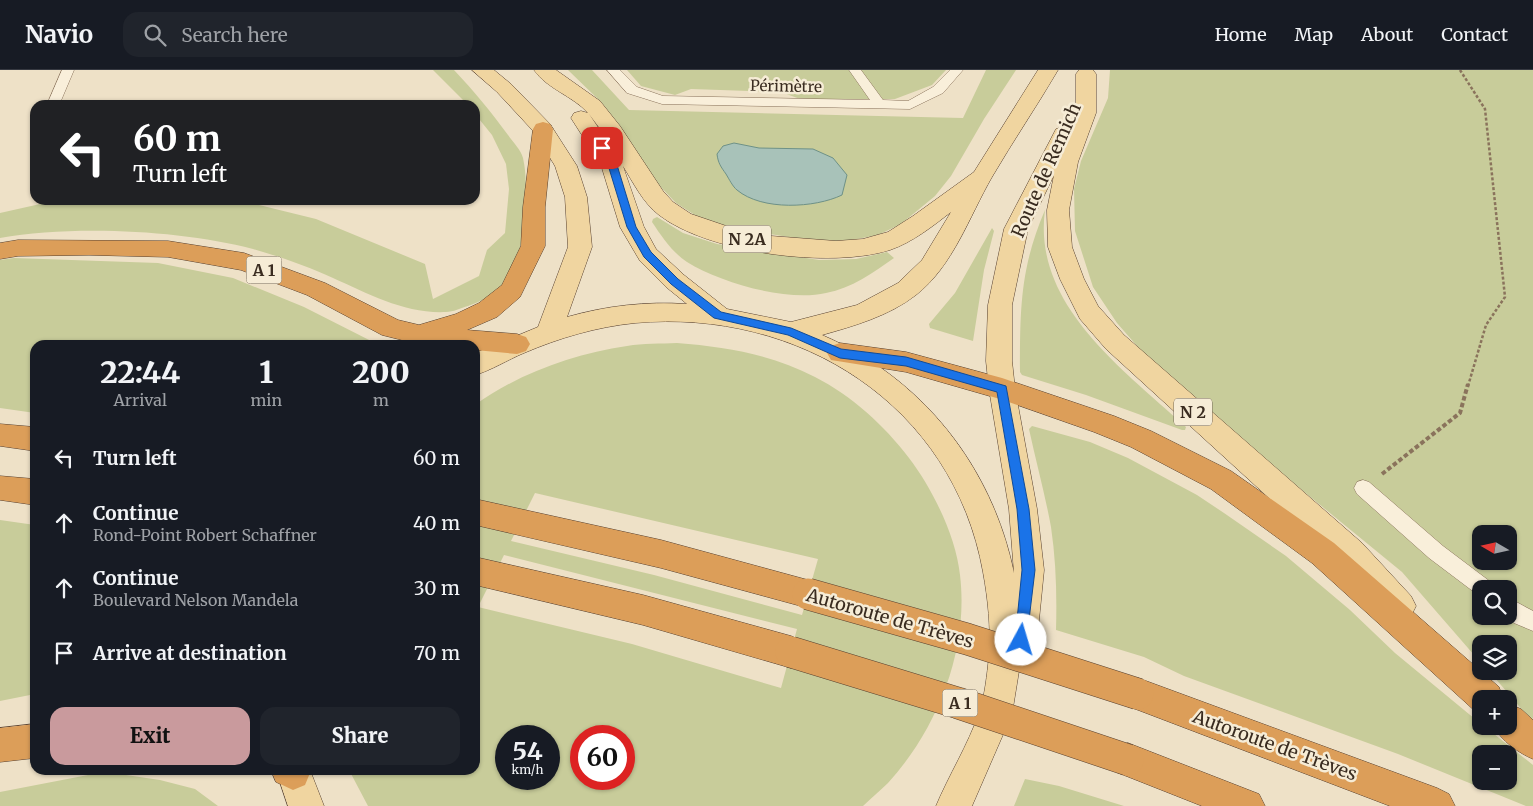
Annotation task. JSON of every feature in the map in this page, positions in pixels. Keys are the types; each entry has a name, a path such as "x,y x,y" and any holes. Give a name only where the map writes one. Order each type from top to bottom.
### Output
{"highway":[{"name":"A 1","path":"414,334 462,322 488,310 511,291 533,246 534,207 543,129"},
{"name":"A 1","path":"0,251 18,248 89,247 168,249 244,262 316,290 391,328 452,340 472,340"},
{"name":"A 1","path":"480,341 517,344"},
{"name":"N 2","path":"840,353 906,362 1002,389 1104,424 1141,439 1221,480 1322,553 1477,690"},
{"path":"0,435 30,438"},
{"path":"0,488 30,491"},
{"name":"Autoroute de Trèves","path":"480,513 661,554 967,639 1138,694 1437,806"},
{"name":"A 1","path":"484,573 643,610 791,652 958,703 1128,760 1246,806"},
{"path":"1517,727 1533,742"},
{"path":"0,745 30,742"}],"main road":[{"path":"482,70 504,88 543,129 566,166 576,197 580,245 549,332"},
{"path":"791,332 864,314 906,289 918,279 936,257 981,177 1048,70"},
{"name":"Route de Remich","path":"996,713 1021,640 1028,570 1023,509 999,362 1000,305 1016,229 1072,116 1086,72"},
{"name":"N 2","path":"1086,72 1086,113 1067,162 1058,210 1060,247 1072,279 1089,312 1115,342 1351,553 1477,690"},
{"name":"N 2A","path":"551,76 592,105 623,145 648,187 666,208 691,225 720,235 818,250 854,250 884,243 910,229 981,177"},
{"name":"N 2A","path":"551,76 612,165 632,227 648,255 675,281 718,315"},
{"path":"480,362 517,344 549,332 591,320 634,314 676,312 718,315 791,332 840,353 880,379 917,411 948,448 974,492 993,541 1004,595 1005,652 996,713 954,806"},
{"path":"293,775 306,806"}],"lane":[{"path":"55,100 68,70"},
{"name":"Périmètre","path":"613,70 632,90 662,100 880,105 910,105 938,90 957,70"},
{"path":"856,70 880,105"},
{"path":"1363,488 1436,552 1473,580"},
{"path":"1517,613 1533,621"}],"path":[{"path":"1363,488 1460,414 1486,325 1505,297 1485,109 1460,70"}],"green space":[{"path":"433,70 454,70 482,102 517,146 525,166 526,192 519,254 509,276 493,294 481,301 454,311 431,312 416,310 388,302 314,270 273,255 193,237 93,231 29,234 0,238 0,213 36,205 259,205 316,219 425,264 433,299 479,276 487,250 505,233 509,189 506,164 492,135 480,120 480,100 463,100"},
{"path":"568,70 592,70 629,110 963,118 986,70 1016,70 984,119 951,176 935,196 901,224 878,235 846,241 820,242 721,226 701,219 676,203 655,181 602,103"},
{"path":"627,70 946,70 932,85 895,99 800,99 781,92 691,89 675,95 641,86"},
{"path":"1110,70 1533,70 1533,719 1517,704 1517,690 1505,690 1497,680 1517,680 1517,635 1472,635 1472,653 1402,572 1231,432 1151,362 1117,323 1093,287 1075,231 1074,189 1081,161 1108,98"},
{"path":"1045,210 1045,244 1053,276 1068,305 1087,333 1136,382 1186,427 1185,430 1086,395 1022,375 1020,372 1021,309 1026,270"},
{"path":"657,217 683,233 717,244 819,260 856,259 887,252 894,258 862,279 836,291 810,295 774,293 718,277 687,262 672,249 652,222"},
{"path":"992,228 994,231 984,270 973,341 930,328 929,324 955,293"},
{"path":"14,258 158,263 233,278 304,307 369,340 30,340 30,412 0,408 0,260"},
{"path":"677,343 731,349 765,357 798,369 829,385 854,402 889,434 909,458 926,483 942,513 954,544 958,560 962,603 960,631 946,686 922,738 888,783 863,806 368,806 352,775 480,775 480,607 632,644 781,688 797,629 504,555 480,603 480,402 510,383 548,366 587,354 627,346","holes":["535,493 818,559 802,615 654,575 511,541"]},
{"path":"1032,426 1090,442 1128,458 1197,495 1224,513 1286,556 1350,610 1395,653 1472,717 1472,735 1495,735 1508,745 1472,745 1472,784 1398,754 1184,676 1144,657 1056,630 1056,578 1051,527 1029,429"},
{"path":"0,520 30,524 30,695 0,701"},
{"path":"1517,752 1533,765 1533,806 1526,806 1487,790 1517,790"},
{"path":"88,775 126,775 160,780 195,789 218,806 0,806 0,792"},
{"path":"1025,779 1059,786 1124,806 1014,806"}],"water":[{"path":"734,143 759,148 813,149 833,158 847,175 842,195 818,203 804,205 774,204 748,197 734,187 718,160 717,154 723,146"}],"route":[{"path":"602,148 612,165 632,227 648,255 675,281 718,315 791,332 840,353 906,362 1002,389 1023,509 1028,570 1021,640"}]}
